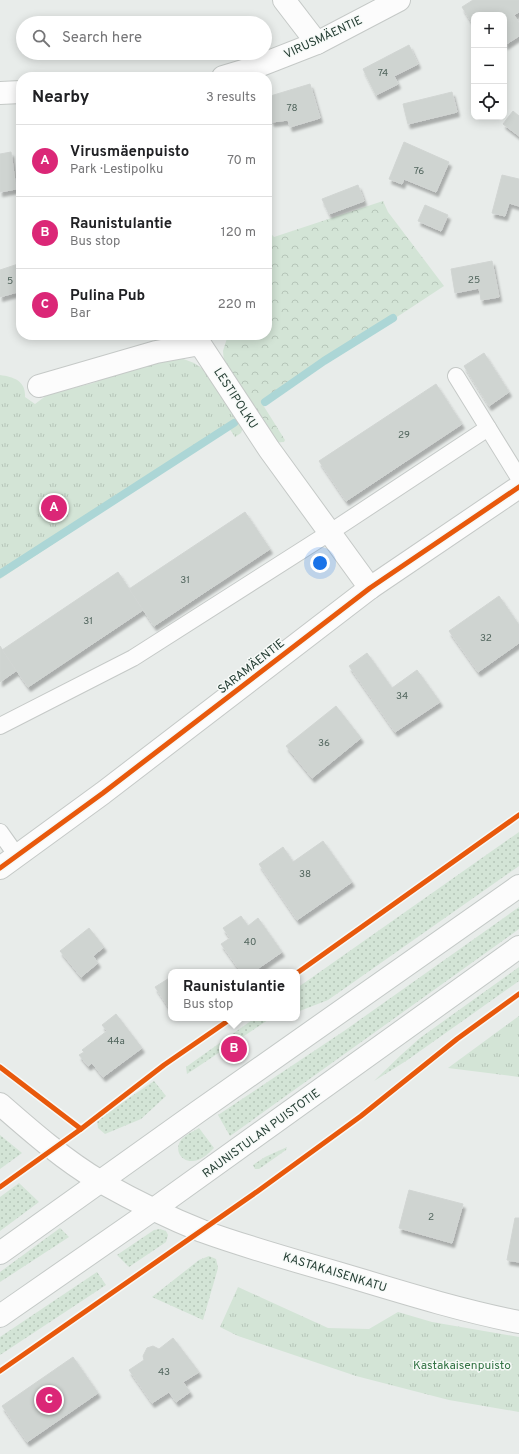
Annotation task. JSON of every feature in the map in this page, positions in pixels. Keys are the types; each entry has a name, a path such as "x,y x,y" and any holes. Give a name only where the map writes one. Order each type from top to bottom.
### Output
{"street":[{"path":"284,0 317,43"},
{"name":"VIRUSMÄENTIE","path":"239,72 317,43 399,0"},
{"path":"0,93 16,92"},
{"name":"LESTIPOLKU","path":"39,386 156,352 205,340 269,449 370,588"},
{"name":"SARAMÄENTIE","path":"9,862 109,788 370,588 519,486"},
{"path":"0,1253 519,886"},
{"name":"RAUNISTULAN PUISTOTIE","path":"0,1316 154,1210 519,947"},
{"name":"KASTAKAISENKATU","path":"0,1104 53,1149 100,1181 154,1210 202,1231 411,1295 488,1316 519,1322"}],"lane":[{"path":"456,376 519,478"},
{"path":"0,726 132,658 329,533 488,428"},
{"path":"0,832 9,862"}],"green space":[{"path":"383,201 388,212 444,286 263,405 285,440 284,442 269,443 224,363 223,351 226,340 272,340 272,235 274,237"},
{"path":"181,358 194,363 206,371 243,428 241,433 235,437 229,428 0,579 0,375 10,377 18,381 23,387 25,397 35,404 47,395 93,383 154,359"},
{"path":"519,832 519,866 328,1000 300,1011 300,986"},
{"path":"519,907 519,929 230,1136 218,1115 344,1031"},
{"path":"519,967 519,981 406,1061 374,1081 420,1038"},
{"path":"519,1016 519,1077 448,1068"},
{"path":"251,1021 266,1021 187,1074 186,1067"},
{"path":"154,1081 166,1096 141,1119 105,1134 98,1128 97,1120"},
{"path":"199,1128 214,1148 202,1158 193,1161 185,1160 180,1155 178,1148 179,1144 185,1136"},
{"path":"0,1135 22,1153 0,1169"},
{"path":"287,1147 286,1150 259,1169 255,1169 253,1165 265,1157"},
{"path":"19,1183 39,1202 0,1231 0,1197"},
{"path":"60,1228 69,1237 0,1282 0,1272"},
{"path":"160,1229 166,1231 168,1235 166,1242 129,1267 117,1255 154,1230"},
{"path":"209,1256 216,1259 218,1268 203,1320 152,1297 199,1260"},
{"path":"97,1272 106,1285 0,1355 0,1337"},
{"name":"Kastakaisenpuisto","path":"238,1287 328,1328 369,1329 398,1312 432,1322 519,1337 519,1412 449,1400 356,1376 238,1336 220,1327"}],"building":[{"path":"473,0 519,0 519,12 514,15 519,23 519,36 507,44 507,12 471,12 471,21 462,7"},
{"path":"409,45 418,64 394,76 398,84 376,95 363,69"},
{"path":"310,84 320,118 290,127 288,120 272,122 272,95"},
{"path":"452,92 457,112 408,124 403,104"},
{"path":"513,111 519,116 519,136 503,124"},
{"path":"404,142 449,162 436,192 404,179 402,184 389,179"},
{"path":"11,152 16,189 0,192 0,154"},
{"path":"502,175 519,179 519,206 509,203 505,216 492,213"},
{"path":"358,185 364,201 329,214 322,199"},
{"path":"425,205 448,215 441,231 418,221"},
{"path":"492,261 499,297 481,300 479,288 455,293 451,269"},
{"path":"16,265 16,292 0,297 0,270"},
{"path":"484,353 509,392 489,406 464,366"},
{"path":"436,384 462,424 346,501 319,461"},
{"path":"245,512 270,549 154,626 129,589"},
{"path":"118,572 143,610 28,687 2,650"},
{"path":"499,596 519,625 519,643 478,672 449,631"},
{"path":"0,646 16,671 0,682"},
{"path":"367,653 392,688 417,670 440,702 395,732 349,666"},
{"path":"336,706 361,738 312,778 286,746"},
{"path":"323,841 352,882 297,920 259,864 283,847 293,862"},
{"path":"241,916 248,926 258,918 282,952 257,969 239,969 221,944 230,938 223,928"},
{"path":"89,928 104,947 93,956 98,963 81,977 60,951"},
{"path":"168,979 168,1006 155,987"},
{"path":"116,1014 142,1048 103,1077 92,1063 88,1066 79,1055 84,1052 82,1050 107,1031 102,1025"},
{"path":"409,1190 463,1204 452,1243 399,1228"},
{"path":"515,1218 519,1218 519,1262 507,1260"},
{"path":"173,1338 199,1372 183,1382 190,1392 176,1402 169,1392 152,1403 129,1370 144,1360 143,1356 147,1348 153,1346 159,1349"},
{"path":"73,1357 98,1393 27,1442 2,1406"}],"waterway":[{"path":"265,402 324,361 393,318"},
{"path":"0,574 234,423"}],"cycle path":[{"path":"0,868 103,793 370,588 519,487"},
{"path":"300,971 519,815"},
{"path":"0,1371 258,1191 361,1116 457,1039 519,994"},
{"path":"0,1187 81,1129 164,1065 228,1021"},
{"path":"0,1067 81,1129"}],"place":[{"name":"Virusmäenpuisto","path":"54,508"},
{"name":"Raunistulantie","path":"234,1049"},
{"name":"Pulina Pub","path":"49,1400"}]}
